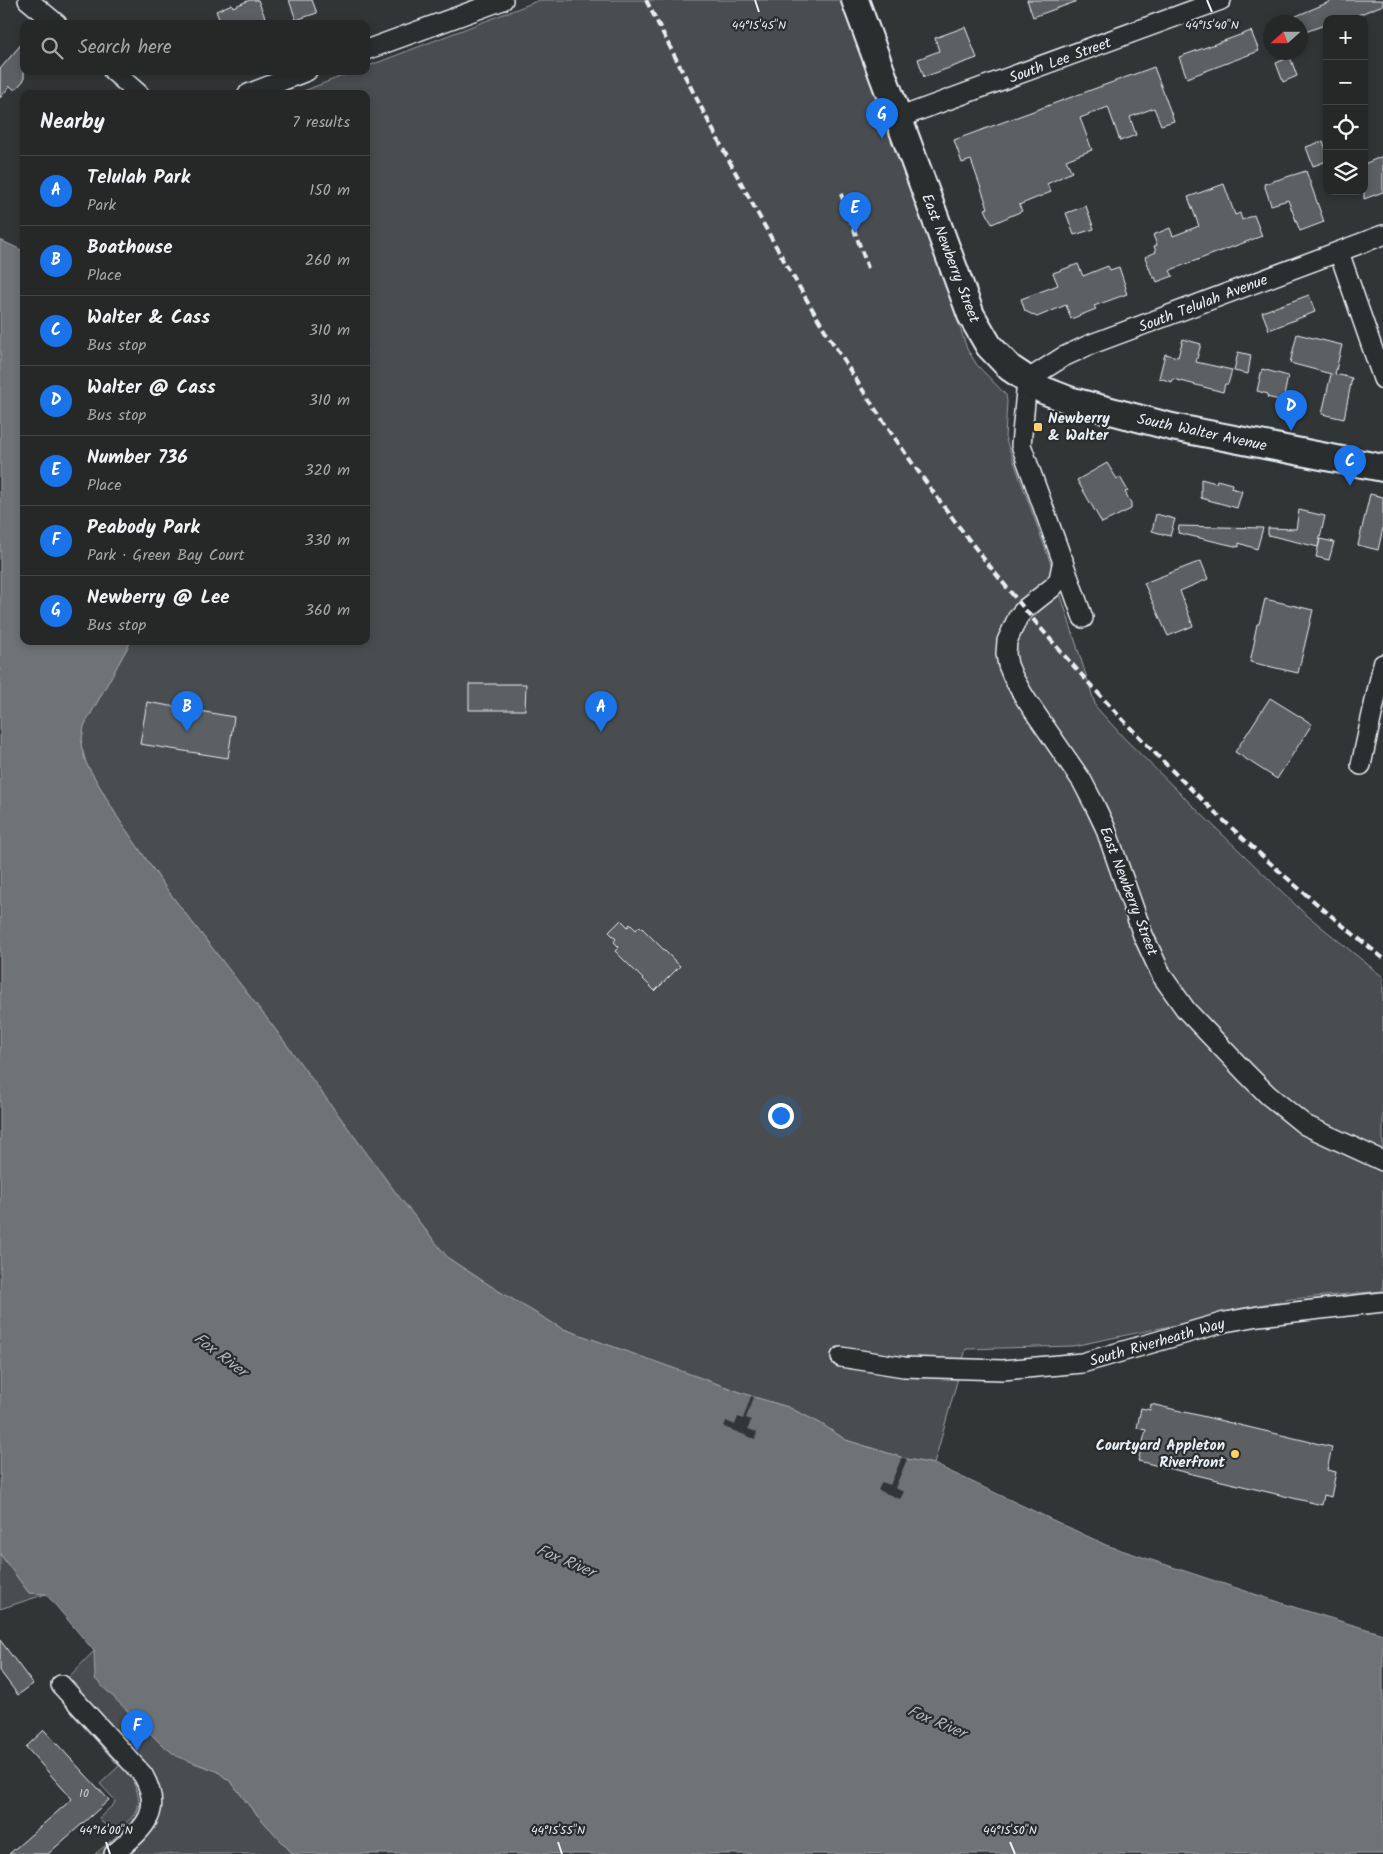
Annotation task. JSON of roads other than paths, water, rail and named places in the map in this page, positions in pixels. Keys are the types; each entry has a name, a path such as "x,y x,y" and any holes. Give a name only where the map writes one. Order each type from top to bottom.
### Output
{"main road":[{"name":"East Newberry Street","path":"854,0 971,316 989,346 1010,368 1027,380"},
{"name":"South Walter Avenue","path":"1027,380 1043,390 1069,400 1172,427 1383,468"}],"street":[{"path":"28,0 52,20"},
{"path":"370,49 502,0"},
{"name":"South Lee Street","path":"898,118 1221,0"},
{"path":"118,75 134,90"},
{"path":"258,90 297,75"},
{"name":"South Telulah Avenue","path":"1027,380 1063,357 1090,345 1383,235"},
{"path":"1338,252 1383,379"},
{"path":"1027,380 1021,445 1083,618"},
{"name":"East Newberry Street","path":"1063,560 1059,579 1053,587 1025,609 1018,617 1007,641 1006,654 1008,665 1025,698 1082,781 1095,806 1105,827 1143,935 1162,976 1186,1010 1262,1089 1305,1126 1383,1160"},
{"path":"1361,765 1383,664"},
{"name":"South Riverheath Way","path":"841,1357 904,1367 1003,1370 1082,1363 1225,1322 1259,1316 1383,1302"},
{"path":"61,1685 143,1775 150,1786 153,1800 152,1811 147,1822 139,1832 114,1854"}],"water":[{"name":"Fox River","path":"0,240 20,249 20,645 129,645 84,726 81,745 86,763 118,818 168,891 272,1025 396,1193 448,1258 561,1328 754,1397 788,1407 820,1423 846,1440 907,1459 934,1464 1106,1545 1297,1608 1383,1634 1383,1854 293,1854 251,1808 232,1783 217,1771 178,1757 161,1744 95,1679 94,1651 46,1594 29,1593 0,1554"}],"railway":[{"path":"646,0 745,190 797,284 853,375 908,457 967,537 1029,614 1094,689 1162,760 1233,829 1307,895 1383,958"},
{"path":"841,194 868,268"}],"place":[{"name":"Newberry @ Lee","path":"882,139"},
{"name":"Number 736","path":"855,233"},
{"name":"Newberry & Walter","path":"1038,427"},
{"name":"Walter @ Cass","path":"1291,431"},
{"name":"Walter & Cass","path":"1350,486"},
{"name":"Boathouse","path":"187,732"},
{"name":"Telulah Park","path":"601,732"},
{"name":"Courtyard Appleton Riverfront","path":"1235,1454"},
{"name":"Peabody Park","path":"137,1751"}]}
